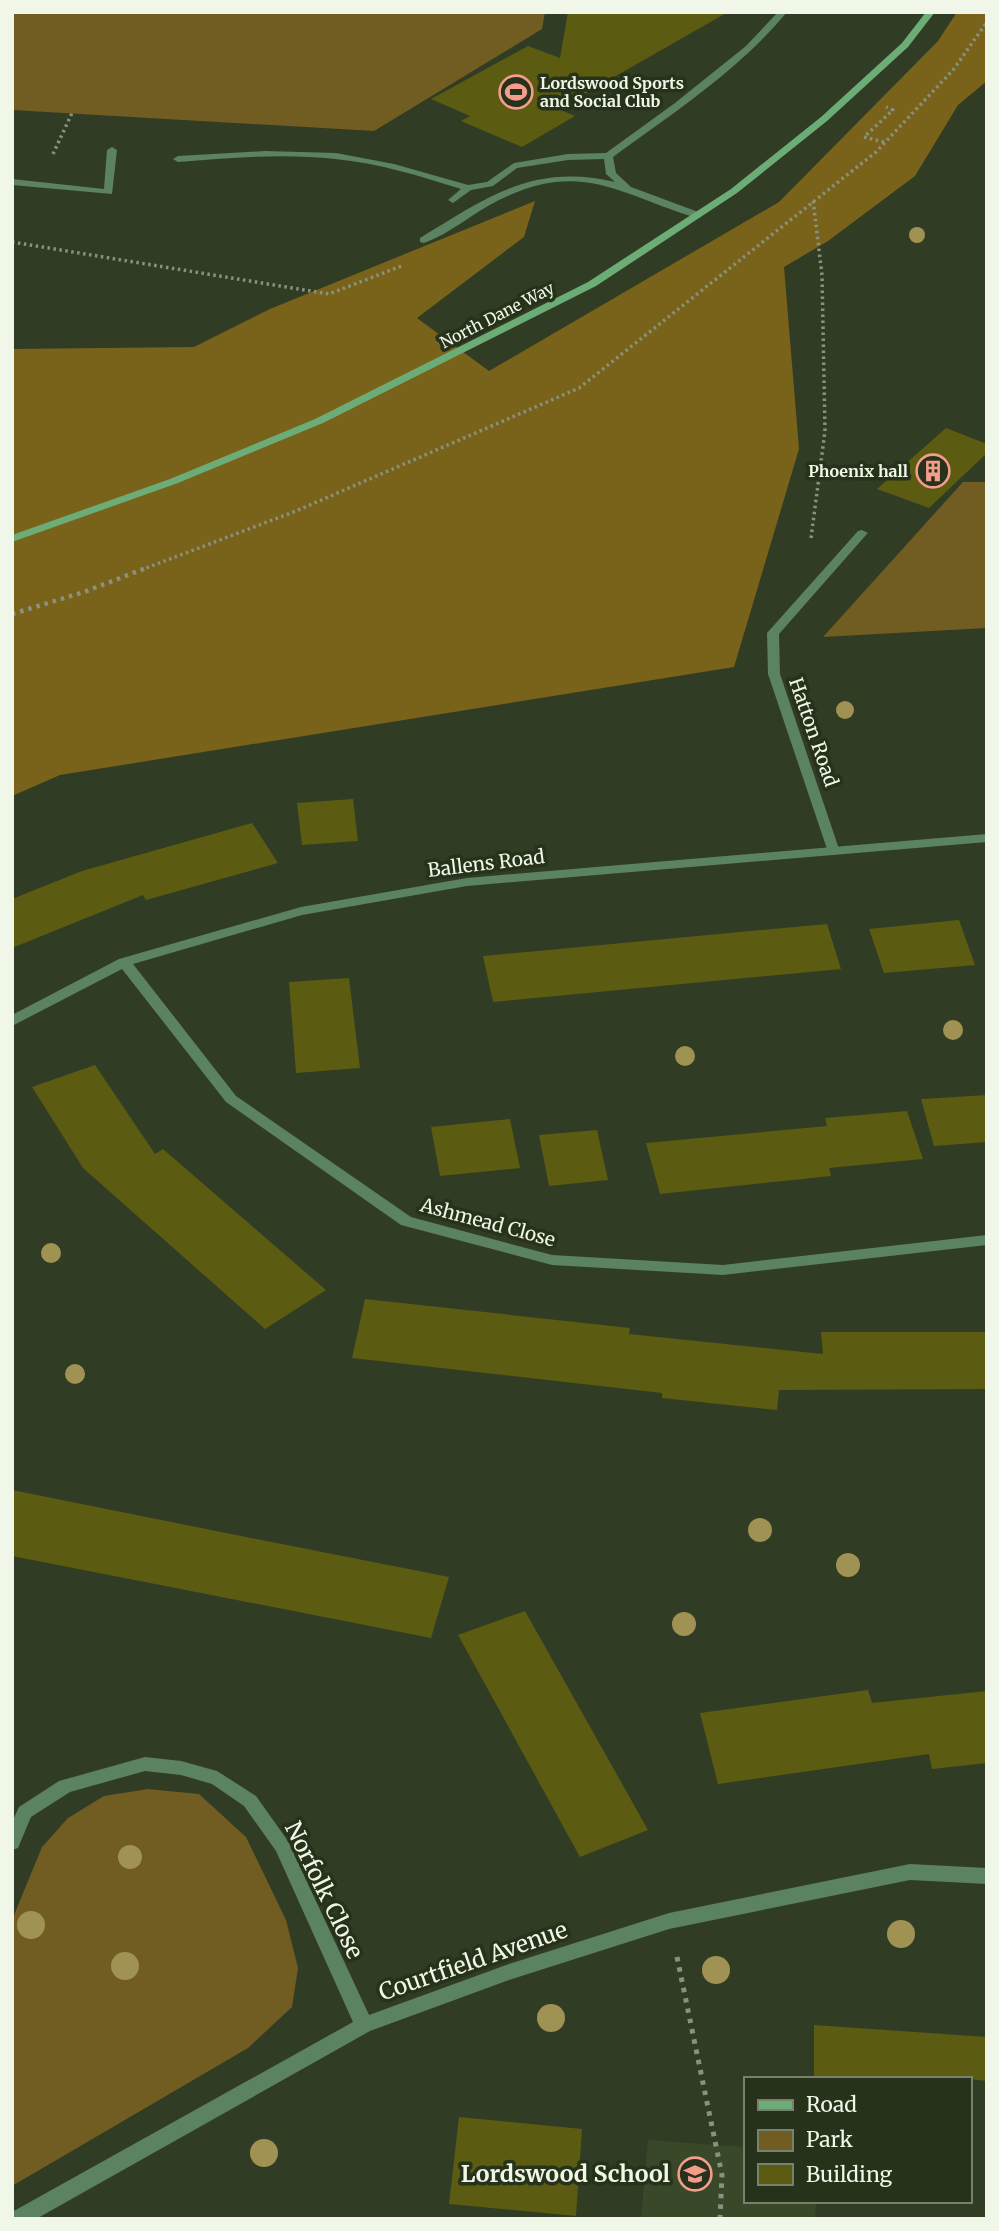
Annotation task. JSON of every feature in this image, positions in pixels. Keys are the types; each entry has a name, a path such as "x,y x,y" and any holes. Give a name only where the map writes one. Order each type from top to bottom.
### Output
{"street":[{"path":"178,159 233,154 319,154 421,173 468,188 490,184 514,166 568,157 608,156 678,106 749,48 783,12"},
{"name":"North Dane Way","path":"12,539 174,481 319,421 592,284 734,191 824,119 905,45 931,12"},
{"path":"12,182 109,192 112,150"},
{"path":"608,156 611,174 627,188"},
{"path":"424,240 508,192 544,181 567,178 627,188 697,215"},
{"path":"453,200 468,188"},
{"name":"Hatton Road","path":"833,849 774,674 773,632 862,533"},
{"name":"Ballens Road","path":"12,1021 124,962 301,911 467,882 987,838"},
{"name":"Ashmead Close","path":"124,962 231,1099 406,1221 552,1260 723,1270 987,1240"},
{"name":"Norfolk Close","path":"12,1843 25,1812 65,1786 145,1763 181,1768 217,1778 250,1801 282,1846 364,2025"},
{"name":"Courtfield Avenue","path":"18,2219 364,2025 509,1972 670,1921 911,1872 987,1876"}],"path":[{"path":"12,614 84,592 296,511 579,388 884,142 953,70 987,22"},
{"path":"882,107 893,110 864,137 884,142"},
{"path":"38,185 72,113"},
{"path":"811,543 824,430 822,275 814,200"},
{"path":"12,242 329,294 404,265"},
{"path":"670,1921 722,2175 720,2219"}],"shaded area":[{"path":"957,12 987,12 987,81 958,105 915,176 828,241 784,267 799,449 734,667 60,775 12,796 12,349 194,347 270,309 535,201 524,237 417,318 489,371 779,202 938,41"},
{"name":"Lordswood School","path":"648,2140 744,2147 744,2203 816,2203 815,2219 641,2219"}],"green space":[{"path":"12,12 545,12 542,29 374,131 12,110"},
{"path":"963,482 987,482 987,628 823,637"},
{"path":"148,1789 199,1794 246,1837 286,1920 298,1968 292,2007 248,2048 12,2186 12,1920 42,1847 68,1818 104,1796"}],"building":[{"path":"568,12 728,12 558,109 575,116 522,147 461,121 470,116 431,99 528,46 560,58"},
{"name":"Phoenix hall","path":"946,428 987,444 987,453 929,508 877,489"},
{"path":"353,799 358,841 302,845 297,803"},
{"path":"252,823 278,863 146,900 143,895 12,948 12,899 82,871"},
{"path":"959,920 975,965 884,973 869,929"},
{"path":"827,924 841,969 493,1002 483,956"},
{"path":"349,978 360,1068 296,1073 289,982"},
{"path":"95,1065 155,1154 163,1149 326,1290 265,1329 83,1168 32,1087"},
{"path":"987,1095 987,1142 934,1146 921,1099"},
{"path":"907,1111 923,1159 829,1168 831,1176 660,1194 646,1143 827,1126 825,1118"},
{"path":"510,1119 520,1168 440,1176 431,1127"},
{"path":"597,1130 608,1180 549,1186 539,1135"},
{"path":"365,1299 630,1328 629,1334 823,1354 821,1332 987,1332 987,1389 779,1390 777,1410 662,1398 662,1393 352,1358"},
{"path":"12,1490 449,1577 431,1638 12,1556"},
{"path":"525,1611 648,1830 580,1857 458,1635"},
{"path":"868,1690 872,1703 987,1691 987,1763 932,1769 929,1754 718,1784 700,1713"},
{"path":"814,2025 987,2037 987,2081 971,2079 971,2077 814,2077"},
{"path":"459,2117 582,2129 576,2216 449,2204"}],"place":[{"name":"Lordswood Sports and Social Club","path":"516,92"},
{"name":"Phoenix hall","path":"933,471"},
{"name":"Lordswood School","path":"695,2174"}]}
